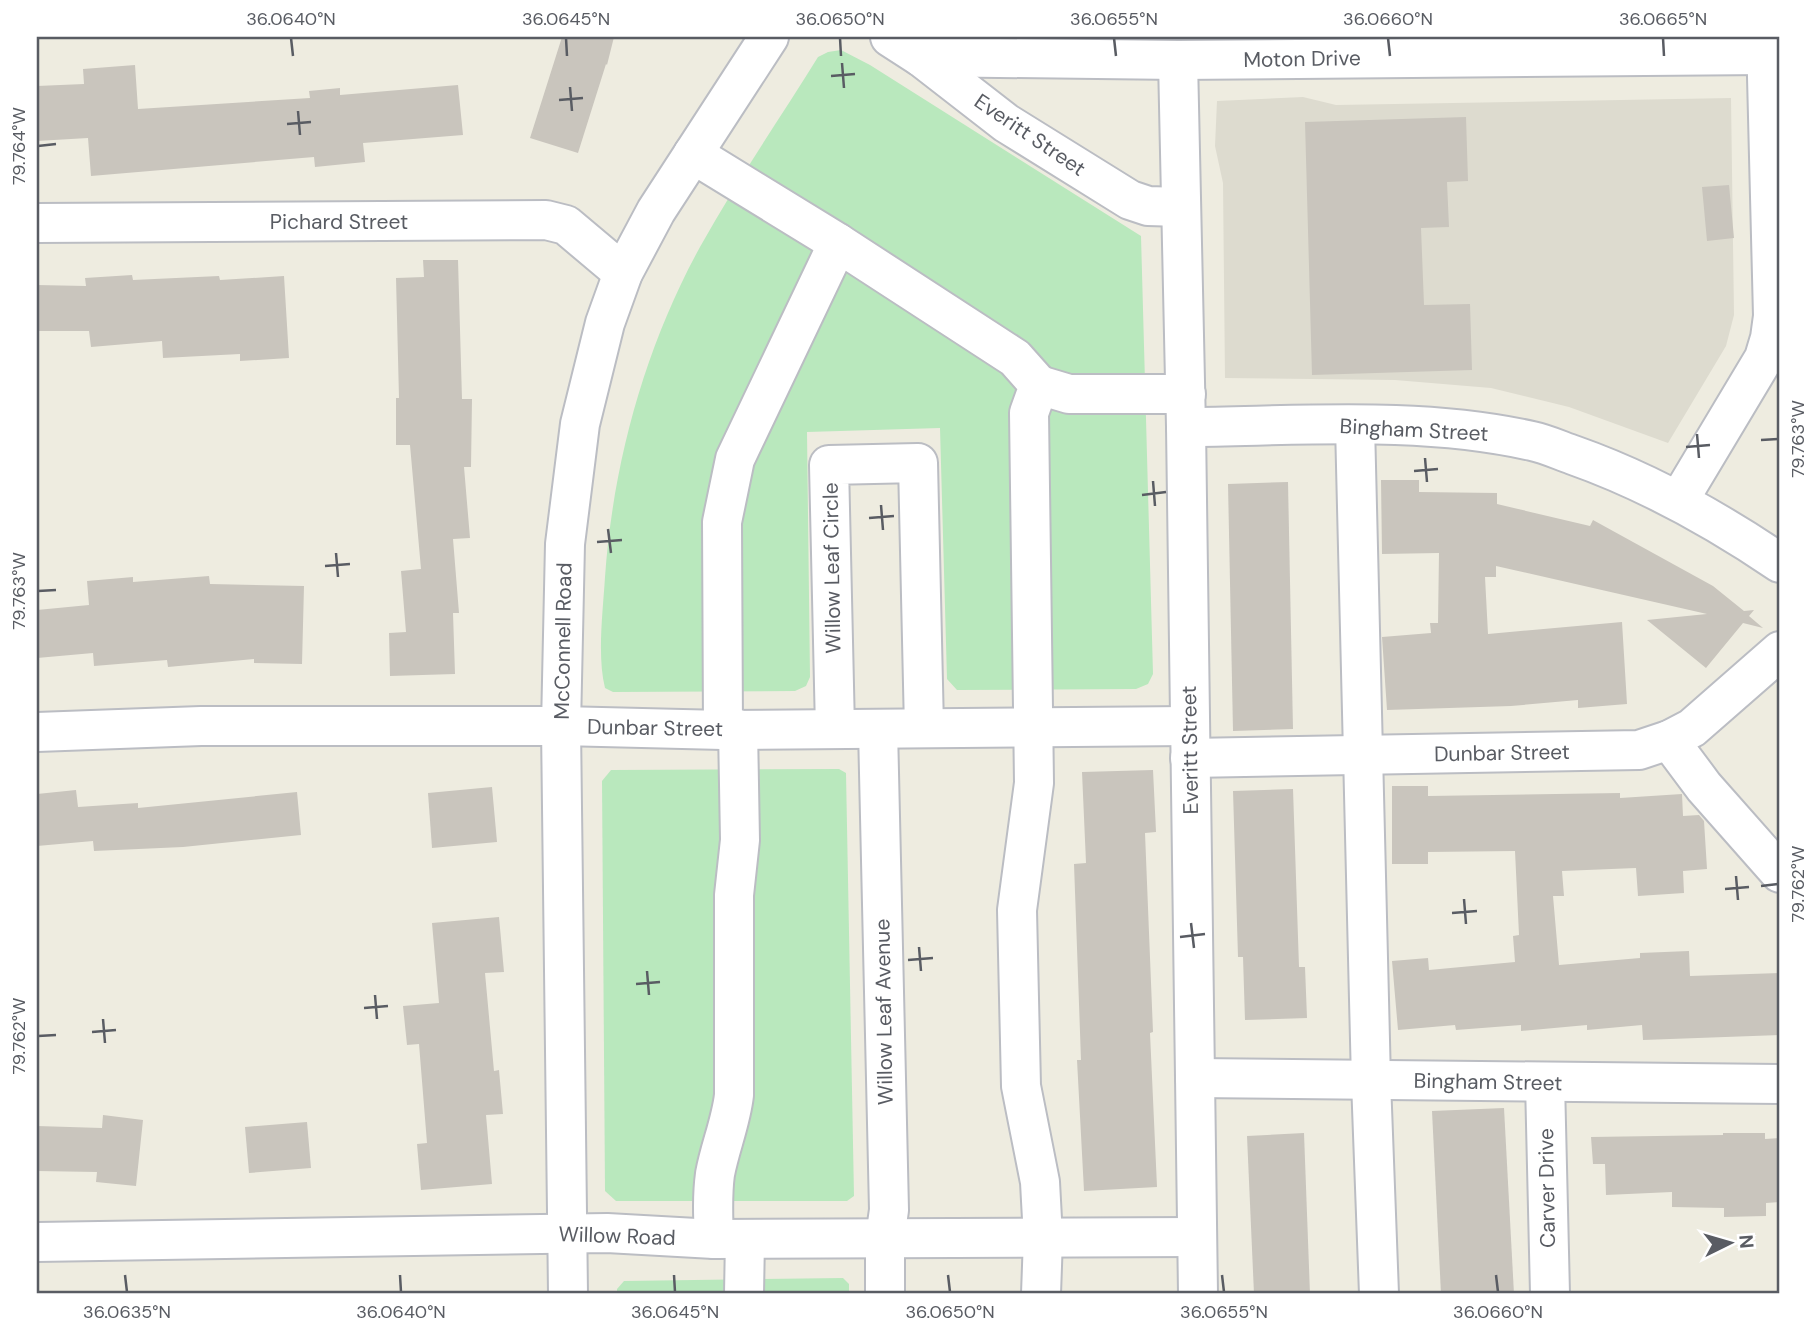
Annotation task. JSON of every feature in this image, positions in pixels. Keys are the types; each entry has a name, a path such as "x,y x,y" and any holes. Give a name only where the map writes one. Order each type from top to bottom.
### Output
{"street":[{"name":"McConnell Road","path":"568,1294 561,726 565,544 580,424 605,323 623,273 656,211 769,37"},
{"name":"Everitt Street","path":"890,37 922,57 1006,123 1130,200 1149,206 1181,206"},
{"path":"1679,500 1775,339 1774,143 1766,46"},
{"name":"Moton Drive","path":"922,57 1178,60 1367,47 1766,46"},
{"name":"Everitt Street","path":"1178,60 1186,411 1198,1294"},
{"path":"693,154 838,243 1015,358 1039,385 1029,413 1033,803 1017,910 1021,1086 1040,1182 1043,1238 1041,1294"},
{"name":"Pichard Street","path":"37,223 546,220 566,225 586,239 623,273"},
{"path":"744,1294 730,1239 713,1205 715,1173 731,1116 734,1094 734,895 740,840 730,730 722,522 734,459 838,243"},
{"name":"Bingham Street","path":"1039,385 1069,394 1186,411 1355,425 1436,427 1485,432 1535,442 1601,465 1679,500 1780,563"},
{"path":"1355,425 1371,1081 1379,1294"},
{"name":"Willow Leaf Circle","path":"835,729 829,465 918,463 924,728"},
{"name":"Dunbar Street","path":"37,732 201,726 561,726 730,730 1033,728 1363,754 1639,750 1692,728 1780,651"},
{"name":"Willow Leaf Avenue","path":"878,729 888,1196 885,1294"},
{"path":"1668,740 1704,788 1780,873"},
{"name":"Bingham Street","path":"1195,1078 1780,1084"},
{"name":"Carver Drive","path":"1545,1082 1550,1294"},
{"name":"Willow Road","path":"37,1242 607,1233 730,1239 1197,1237"}],"shaded area":[{"path":"1303,97 1336,105 1731,98 1734,315 1726,346 1668,443 1569,407 1491,388 1395,380 1225,378 1223,183 1215,146 1217,101"}],"green space":[{"path":"841,50 870,65 1141,236 1153,674 1148,684 1136,689 957,690 947,679 940,428 807,432 810,677 806,686 795,691 613,692 605,688 601,662 601,633 609,534 624,449 648,365 680,285 728,199 818,57"},
{"path":"839,769 846,773 854,1196 847,1201 616,1201 605,1191 602,781 611,770"},
{"path":"843,1278 849,1284 849,1294 617,1294 617,1289 624,1281"}],"building":[{"path":"562,37 614,37 578,153 530,138"},
{"path":"135,65 138,109 310,98 309,91 340,88 340,95 458,85 463,135 363,143 365,162 315,167 314,157 91,176 88,138 37,141 37,86 84,84 83,69"},
{"path":"1466,117 1468,181 1447,182 1449,227 1421,228 1424,305 1470,304 1472,370 1312,375 1305,122"},
{"path":"1729,185 1734,238 1707,241 1702,187"},
{"path":"423,260 458,260 462,399 472,399 471,467 464,467 470,538 453,539 459,613 453,613 455,674 390,676 389,633 406,632 401,571 421,569 410,445 396,445 396,398 399,398 396,278 424,277"},
{"path":"132,275 133,280 219,276 220,280 284,276 289,358 240,361 240,354 163,358 162,341 91,347 89,331 37,331 37,285 86,286 85,278"},
{"path":"1381,480 1419,480 1419,492 1497,493 1497,504 1590,526 1593,520 1713,586 1744,611 1754,610 1749,616 1763,628 1743,623 1706,668 1647,620 1707,614 1496,566 1496,577 1485,577 1488,634 1622,622 1627,704 1578,708 1578,700 1511,706 1387,710 1382,637 1431,633 1430,623 1438,623 1439,553 1382,554"},
{"path":"1288,482 1293,729 1233,731 1228,484"},
{"path":"209,576 210,584 304,586 302,664 254,663 254,659 168,667 167,660 94,666 93,653 37,658 37,610 89,605 87,581 133,577 133,582"},
{"path":"1153,770 1156,832 1145,833 1157,1187 1084,1191 1077,1060 1081,1060 1074,864 1086,863 1082,772"},
{"path":"1392,786 1428,786 1428,796 1620,793 1620,798 1682,794 1683,816 1699,815 1704,821 1707,869 1683,871 1684,893 1638,896 1636,868 1562,871 1564,896 1553,896 1559,965 1640,958 1640,953 1689,951 1690,976 1780,973 1780,1035 1643,1040 1642,1025 1587,1030 1587,1025 1521,1031 1521,1025 1456,1030 1455,1025 1398,1030 1392,961 1428,958 1429,970 1515,962 1513,936 1519,935 1515,851 1428,852 1428,864 1392,864"},
{"path":"492,787 497,842 432,848 428,793"},
{"path":"1293,789 1299,967 1305,967 1307,1018 1245,1020 1243,957 1238,957 1233,791"},
{"path":"76,790 78,807 138,803 138,808 297,792 301,835 183,847 94,851 93,841 37,846 37,794"},
{"path":"499,917 504,972 485,973 494,1071 499,1070 503,1114 486,1115 492,1184 421,1190 417,1144 427,1143 419,1044 407,1045 403,1006 439,1003 432,923"},
{"path":"1504,1108 1514,1294 1441,1294 1432,1111"},
{"path":"103,1115 143,1120 136,1186 96,1182 97,1172 37,1171 37,1126 102,1128"},
{"path":"307,1122 311,1168 249,1173 245,1127"},
{"path":"1304,1133 1310,1294 1254,1294 1247,1136"},
{"path":"1765,1133 1765,1139 1780,1138 1780,1202 1766,1203 1766,1216 1724,1217 1724,1208 1672,1207 1672,1192 1606,1195 1605,1164 1593,1164 1591,1137"}]}
